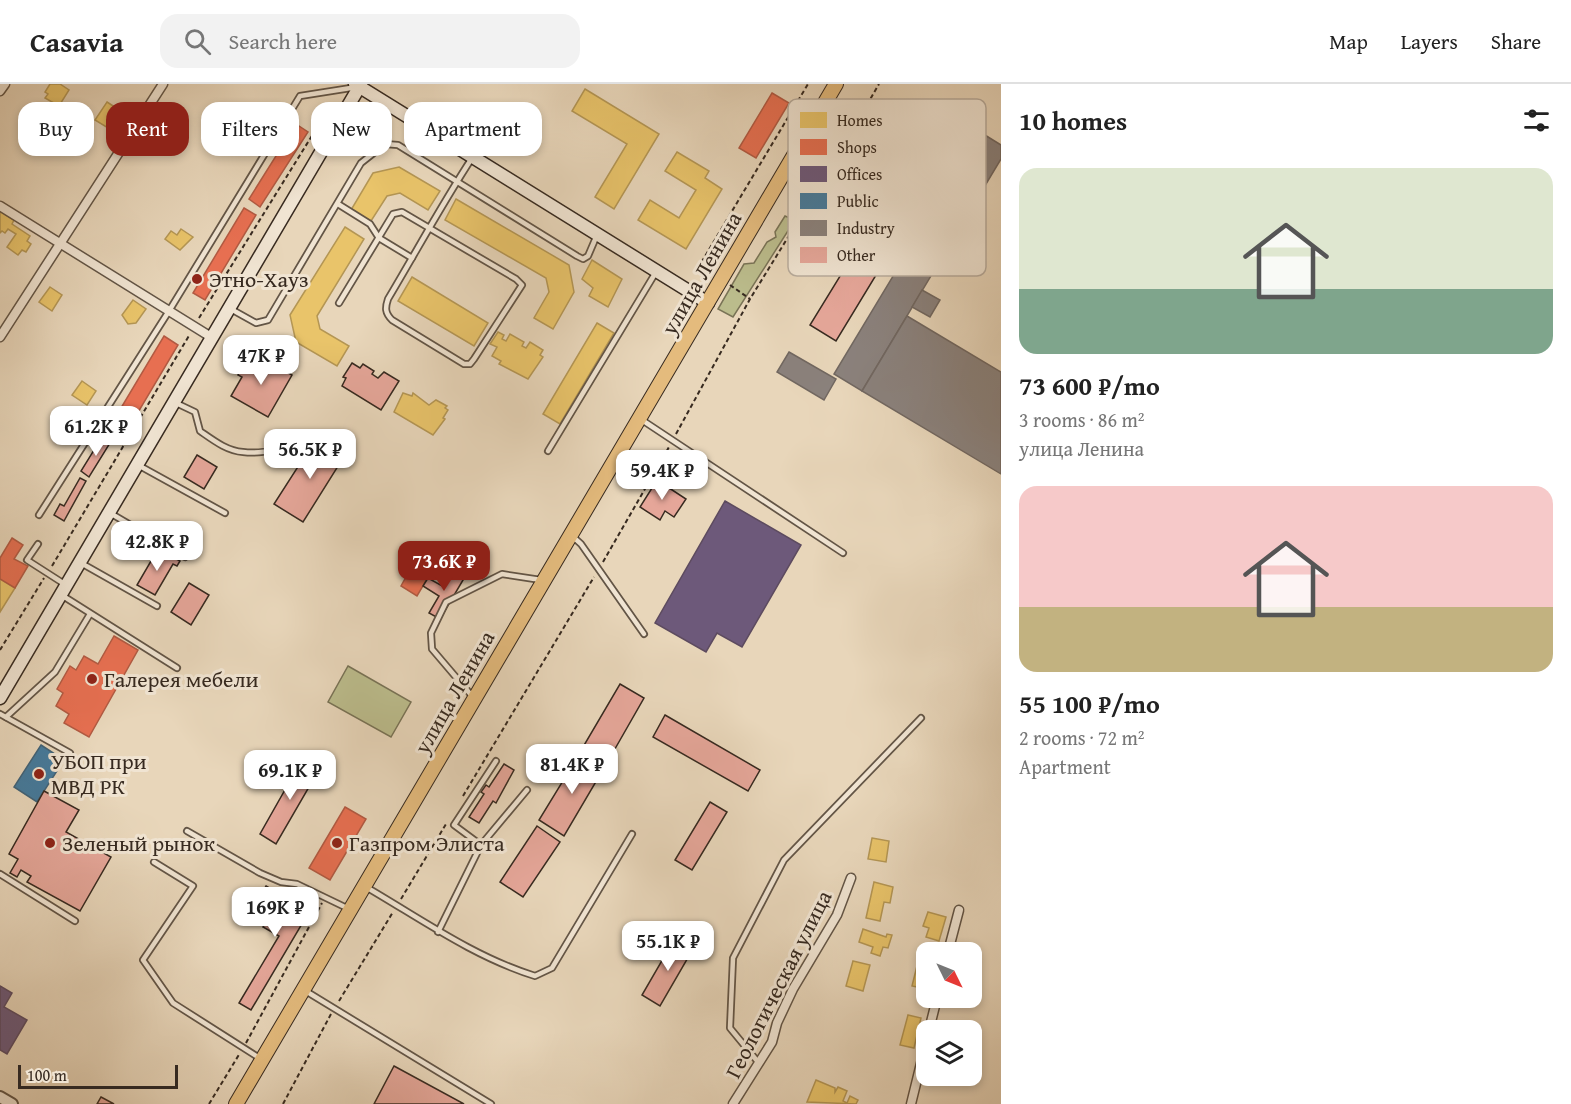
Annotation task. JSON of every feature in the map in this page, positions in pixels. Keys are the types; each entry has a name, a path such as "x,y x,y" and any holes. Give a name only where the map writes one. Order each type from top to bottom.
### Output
{"main road":[{"name":"улица Ленина","path":"827,99 836,84"},
{"path":"0,698 358,85 708,303"},
{"name":"улица Ленина","path":"236,1104 788,167"}],"street":[{"path":"0,92 5,84"},
{"path":"0,337 163,84"},
{"path":"0,206 211,337"},
{"name":"Геологическая улица","path":"734,1104 772,1042 777,1023 837,915 851,879"},
{"path":"951,942 959,910"},
{"path":"911,1104 916,1084"},
{"path":"0,1097 12,1104"}],"lane":[{"path":"39,515 169,311 300,96 358,85"},
{"path":"229,308 256,323 262,324 268,320 361,163 385,144 398,145 583,259 588,256 597,235"},
{"path":"339,303 397,211 429,228 522,285 470,364 464,364 392,320 386,314 388,299 429,228 472,157"},
{"path":"338,204 370,224 379,238 412,258"},
{"path":"548,451 656,272"},
{"path":"174,401 195,412 200,431 226,448 244,452 277,450 295,459"},
{"path":"640,418 843,553"},
{"path":"137,464 225,513"},
{"path":"109,513 185,557"},
{"path":"570,535 577,539 644,634"},
{"path":"38,544 27,560 47,573 90,614 177,668"},
{"path":"80,562 157,606"},
{"path":"474,698 432,649 431,633 446,602 502,574 543,581"},
{"path":"6,717 55,672 90,614"},
{"path":"0,714 69,753"},
{"path":"758,1062 730,1028 733,958 784,860 921,718"},
{"path":"481,845 454,825 496,761"},
{"path":"438,932 481,845 527,790"},
{"path":"187,831 260,873 281,882 297,884 352,910"},
{"path":"365,887 438,932 514,970 535,976 552,968 632,834"},
{"path":"154,862 194,886 142,960 173,1003 261,1059"},
{"path":"0,874 75,921"},
{"path":"304,990 491,1104"}],"path":[{"path":"799,99 808,84"},
{"path":"870,99 879,84"},
{"path":"712,275 698,268 788,117"},
{"path":"0,650 311,137"},
{"path":"458,803 599,569 750,299 788,238"},
{"path":"729,285 750,299"},
{"path":"283,1104 334,1009 446,824"},
{"path":"209,1104 243,1048 325,897"}],"green space":[{"path":"785,216 788,217 788,231 733,317 718,309 744,264 754,263 767,242 776,237 775,232"},
{"path":"348,666 411,702 391,737 328,702"}],"building: Homes":[{"path":"50,84 60,84 69,90 62,102 52,102 45,98 48,94 45,92"},
{"path":"585,89 659,134 614,209 595,197 627,144 572,111"},
{"path":"106,104 106,127 95,120"},
{"path":"677,152 709,171 705,178 722,189 686,249 638,220 650,200 679,218 696,190 665,171"},
{"path":"399,167 440,191 428,210 400,193 387,196 371,221 351,210 373,173"},
{"path":"456,199 569,265 574,292 553,329 534,318 549,292 546,278 445,220"},
{"path":"0,211 14,220 12,224 30,236 27,241 31,244 26,252 22,250 18,255 7,247 16,234 8,229 5,233 2,231 0,233"},
{"path":"345,227 364,239 317,316 320,329 349,346 337,366 296,342 290,315"},
{"path":"181,229 193,237 180,250 165,239 171,231 177,235"},
{"path":"592,260 622,279 608,307 589,296 593,288 582,279"},
{"path":"412,277 488,323 474,346 398,301"},
{"path":"50,287 62,295 52,311 39,302"},
{"path":"133,300 146,309 136,323 128,324 122,315"},
{"path":"597,323 614,333 560,424 543,414"},
{"path":"498,332 504,335 502,339 506,341 510,334 524,342 522,346 526,348 530,342 543,350 540,355 543,357 528,379 499,364 501,361 492,356 497,347 490,344"},
{"path":"82,381 96,391 87,405 72,395"},
{"path":"403,393 412,396 413,393 429,405 436,400 447,406 445,408 448,410 443,418 445,419 433,435 394,412"},
{"path":"0,579 15,588 0,612"},
{"path":"872,838 889,841 886,862 868,859"},
{"path":"874,882 893,887 890,903 884,902 880,921 866,918"},
{"path":"928,912 946,917 939,941 926,937 929,928 923,926"},
{"path":"863,929 886,937 887,934 892,935 888,948 883,947 880,956 871,953 873,947 859,942"},
{"path":"853,961 870,965 863,991 846,986"},
{"path":"916,970 916,987 912,986"},
{"path":"908,1015 921,1018 916,1020 914,1048 900,1045"},
{"path":"816,1080 835,1088 835,1092 838,1087 847,1091 843,1101 847,1103 850,1096 858,1100 856,1104 807,1102"}],"building: Shops":[{"path":"772,93 788,102 756,158 739,148"},
{"path":"299,126 308,132 299,146"},
{"path":"276,156 293,156 260,207 249,199"},
{"path":"244,208 256,215 205,300 193,293"},
{"path":"164,336 178,345 124,436 109,428"},
{"path":"12,538 23,545 14,559 28,566 15,588 0,579 0,558"},
{"path":"416,559 433,569 417,596 401,586"},
{"name":"Галерея мебели","path":"114,636 138,650 89,737 64,723 69,714 56,706 63,693 57,689 70,666 76,670 84,656 98,664"},
{"name":"Газпром Элиста","path":"345,807 366,819 330,880 309,868"}],"building: Offices":[{"path":"725,501 801,545 742,647 717,633 706,652 655,623"},
{"path":"0,986 12,993 4,1007 27,1020 7,1054 0,1050"}],"building: Public":[{"name":"УБОП при МВД РК","path":"41,745 64,760 37,802 14,787"}],"building: Industry":[{"path":"986,136 1001,145 1001,159 986,184"},
{"path":"893,276 931,276 862,391 834,374"},
{"path":"922,290 940,300 930,317 912,307"},
{"path":"907,316 1001,372 1001,474 862,391"},
{"path":"789,352 836,379 824,400 777,372"}],"building: Other":[{"path":"840,276 875,276 836,341 810,325"},
{"path":"255,355 292,375 268,417 231,396 242,377 238,375 242,367 247,370"},
{"path":"352,363 360,368 363,364 374,371 372,374 378,378 384,372 399,381 381,410 342,386 346,378 343,377"},
{"path":"102,437 110,443 89,477 81,471"},
{"path":"317,437 345,455 303,522 274,504"},
{"path":"197,455 217,467 204,489 184,477"},
{"path":"80,478 86,481 64,521 54,515 60,504 64,506"},
{"path":"657,480 686,499 674,517 665,511 660,520 640,507"},
{"path":"158,549 180,561 177,566 173,564 155,595 137,585"},
{"path":"455,569 466,575 440,619 429,613 439,596 423,586 428,578 444,587"},
{"path":"189,583 209,595 191,625 171,612"},
{"path":"620,684 644,698 608,761 583,747"},
{"path":"665,715 760,770 748,791 653,737"},
{"path":"580,753 604,768 564,836 539,820"},
{"path":"303,758 320,768 276,844 260,834"},
{"path":"504,764 514,770 496,803 493,801 479,823 469,817 484,794 481,792 486,785 489,787"},
{"name":"Зеленый рынок","path":"44,791 79,810 66,832 111,857 80,911 27,882 31,876 21,870 17,877 10,873 18,859 9,854"},
{"path":"710,802 727,812 692,870 675,860"},
{"path":"537,826 560,842 523,897 500,882"},
{"path":"266,886 309,912 251,1010 239,1003 279,936 263,927 271,914 255,905"},
{"path":"675,938 693,949 660,1006 642,995"},
{"path":"394,1066 464,1104 374,1104"},
{"path":"101,1097 114,1104 97,1104"}],"place":[{"name":"Этно-Хауз","path":"197,279"},
{"name":"Галерея мебели","path":"92,679"},
{"name":"УБОП при МВД РК","path":"39,774"},
{"name":"Зеленый рынок","path":"50,843"},
{"name":"Газпром Элиста","path":"337,843"}]}
